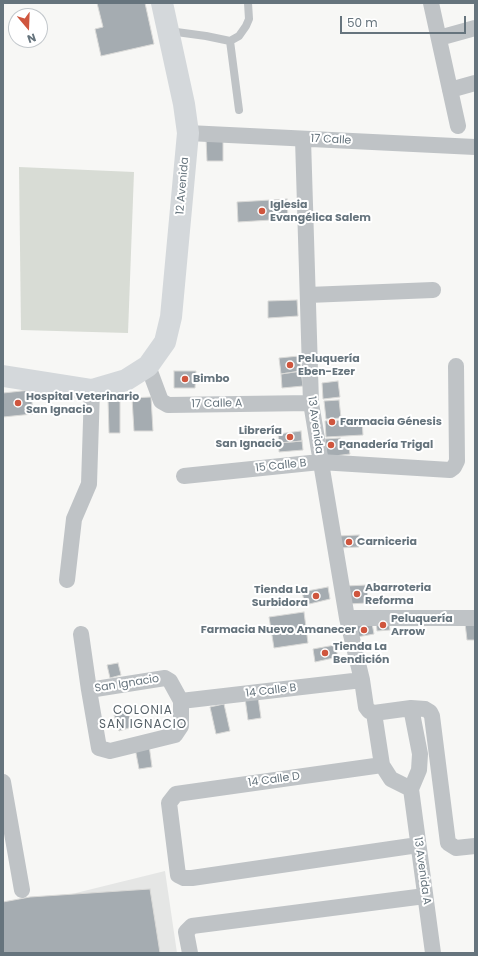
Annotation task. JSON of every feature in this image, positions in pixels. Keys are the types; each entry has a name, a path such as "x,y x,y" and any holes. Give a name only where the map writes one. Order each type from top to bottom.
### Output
{"main road":[{"name":"12 Avenida","path":"148,366 165,342 171,317 188,133 184,104 162,3"},
{"path":"3,376 92,390 126,380 148,366"}],"street":[{"path":"431,3 458,126"},
{"path":"439,38 475,28"},
{"path":"450,90 475,82"},
{"name":"17 Calle","path":"188,133 475,147"},
{"name":"13 Avenida","path":"303,139 311,403 347,618 370,710"},
{"path":"308,295 433,290"},
{"name":"17 Calle A","path":"148,366 161,401 168,405 311,403"},
{"name":"15 Calle B","path":"184,476 320,462 450,470 454,467 457,461 456,366"},
{"path":"67,580 74,519 89,484 92,390"},
{"path":"347,618 475,618"},
{"path":"81,634 89,690"},
{"name":"San Ignacio","path":"165,678 170,681 181,702 181,726 175,735 110,751 99,748 89,690 165,678"},
{"name":"14 Calle B","path":"181,702 362,680"},
{"path":"418,708 420,754 419,770 411,788 391,779 382,765 370,710 418,708 430,712 432,716 448,843 456,848 475,846"},
{"name":"14 Calle D","path":"382,765 176,794 169,803 178,875 184,878 192,878 418,845"},
{"path":"3,782 22,890"},
{"name":"13 Avenida A","path":"411,788 433,953"},
{"path":"190,953 186,932 192,926 425,896"}],"lane":[{"path":"168,31 230,41 239,36 246,26 249,19 248,3"},
{"path":"230,41 240,110"}],"shaded area":[{"path":"19,167 134,172 128,333 21,330"},
{"path":"165,871 177,953 3,953 3,911"}],"building":[{"path":"97,3 145,3 154,44 101,56 95,29 103,27"},
{"path":"206,138 223,138 223,161 207,161"},
{"name":"Iglesia Evangélica Salem","path":"287,199 288,219 238,222 237,202"},
{"path":"297,300 298,316 268,318 268,301"},
{"name":"Peluquería Eben-Ezer","path":"299,356 301,371 281,374 279,358"},
{"name":"Bimbo","path":"174,371 196,371 195,388 174,388"},
{"path":"301,371 303,386 282,388 281,374"},
{"path":"338,381 340,397 323,399 322,383"},
{"name":"Hospital Veterinario San Ignacio","path":"31,390 33,414 3,417 3,393"},
{"path":"151,397 153,431 134,431 132,398"},
{"path":"108,399 120,399 120,433 109,433"},
{"path":"339,400 341,418 326,419 324,401"},
{"path":"362,419 363,435 326,437 325,421"},
{"name":"Librería San Ignacio","path":"301,431 302,441 279,443 278,434"},
{"path":"340,438 340,443 348,443 350,454 327,457 325,439"},
{"path":"302,441 303,450 279,452 279,443"},
{"name":"Carniceria","path":"359,535 359,547 338,548 338,536"},
{"name":"Abarroteria Reforma","path":"367,585 368,603 347,604 346,586"},
{"name":"Tienda La Surbidora","path":"328,587 330,599 305,605 302,592"},
{"path":"304,612 308,643 274,648 269,617"},
{"name":"Farmacia Nuevo Amanecer","path":"371,618 374,634 357,637 355,626"},
{"name":"Peluquería Arrow","path":"388,619 390,630 377,631 376,620"},
{"path":"475,622 475,640 467,640 465,623"},
{"name":"Tienda La Bendición","path":"335,645 338,657 315,662 313,649"},
{"path":"118,663 121,675 110,678 107,665"},
{"path":"258,697 261,718 248,720 245,698"},
{"path":"224,704 230,731 216,734 210,707"},
{"path":"128,711 132,727 119,731 114,715"},
{"path":"149,745 152,767 139,769 135,748"},
{"path":"150,889 160,953 3,953 3,902 30,897"}],"place":[{"name":"Iglesia Evangélica Salem","path":"262,211"},
{"name":"Peluquería Eben-Ezer","path":"290,365"},
{"name":"Bimbo","path":"185,379"},
{"name":"Hospital Veterinario San Ignacio","path":"18,403"},
{"name":"Farmacia Génesis","path":"332,422"},
{"name":"Librería San Ignacio","path":"290,437"},
{"name":"Panadería Trigal","path":"331,445"},
{"name":"Carniceria","path":"349,542"},
{"name":"Abarroteria Reforma","path":"357,594"},
{"name":"Tienda La Surbidora","path":"316,596"},
{"name":"Peluquería Arrow","path":"383,625"},
{"name":"Farmacia Nuevo Amanecer","path":"364,630"},
{"name":"Tienda La Bendición","path":"325,653"}],"district":[{"name":"COLONIA SAN IGNACIO","path":"143,718"}]}
